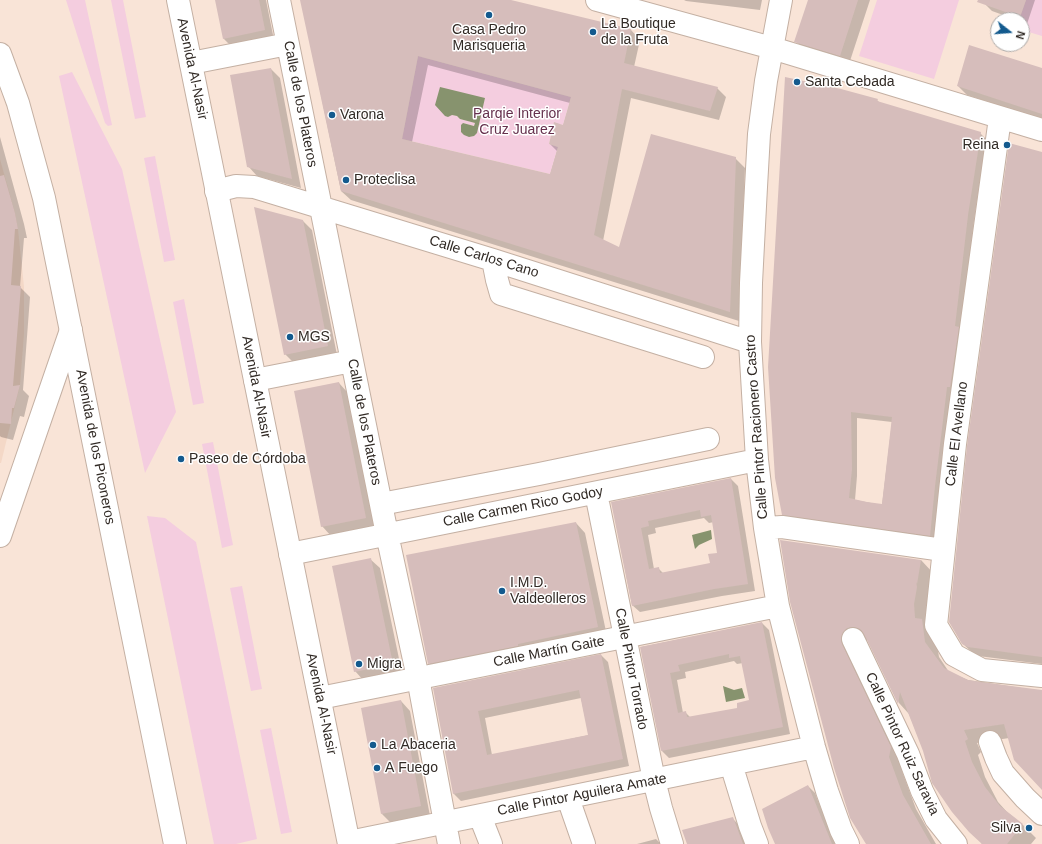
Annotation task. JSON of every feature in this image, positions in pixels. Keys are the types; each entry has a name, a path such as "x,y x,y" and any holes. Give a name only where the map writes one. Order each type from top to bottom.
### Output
{"street":[{"name":"Avenida Al-Nasir","path":"178,0 349,843"},
{"name":"Calle de los Plateros","path":"279,0 387,534 418,678 449,844"},
{"name":"Calle Pintor Racionero Castro","path":"781,0 766,81 759,134 751,283 750,342 757,460 765,528 778,606 814,747 827,791 841,830 848,844"},
{"path":"605,1 772,48 1042,130"},
{"path":"191,64 288,44"},
{"name":"Avenida de los Piconeros","path":"0,54 5,80 18,104 44,198 175,844"},
{"name":"Calle El Avellano","path":"1000,118 954,444 936,625 954,655 982,670 1042,676"},
{"name":"Calle Carlos Cano","path":"216,191 236,186 254,187 493,260 750,342"},
{"path":"493,260 501,294 703,357"},
{"path":"0,536 8,485 71,330"},
{"path":"255,380 352,361"},
{"path":"381,504 708,439"},
{"name":"Calle Carmen Rico Godoy","path":"290,554 757,460"},
{"path":"538,474 544,503"},
{"name":"Calle Pintor Torrado","path":"596,493 660,808 672,844"},
{"path":"765,528 782,527 943,550"},
{"name":"Calle Martín Gaite","path":"320,698 778,606"},
{"name":"Calle Pintor Ruiz Saravia","path":"853,639 908,754 922,791 936,819 956,844"},
{"path":"990,742 1003,772 1025,798 1042,814"},
{"name":"Calle Pintor Aguilera Amate","path":"349,843 814,747"},
{"path":"731,764 740,796 757,844"},
{"path":"568,798 584,844"},
{"path":"480,816 491,844"}],"shaded area":[{"path":"440,87 485,98 477,133 474,136 469,137 464,135 461,132 461,125 463,123 474,126 475,123 460,119 457,116 445,116 435,105"},
{"path":"0,159 18,229 24,287 24,334 20,385 1,463 0,463"},
{"path":"711,530 712,539 699,545 695,549 692,535"},
{"path":"723,686 734,690 742,688 745,698 726,702"}],"green space":[{"path":"66,0 85,0 112,125 108,126 105,123"},
{"path":"111,0 123,0 146,117 135,119"},
{"path":"877,0 959,0 934,79 859,56"},
{"path":"1026,0 1042,0 1042,36 1030,32 1030,12 1022,12"},
{"name":"Parqie Interior Cruz Juarez","path":"418,56 571,97 563,125 554,123 549,144 558,147 550,174 402,139","holes":["485,98 474,136 463,123 474,126 475,123 452,115"]},
{"path":"72,72 122,169 176,412 145,473 59,76"},
{"path":"155,156 175,260 164,262 144,158"},
{"path":"184,299 204,403 193,405 173,302"},
{"path":"213,442 233,545 222,548 202,444"},
{"path":"147,516 165,518 196,542 257,839 236,844 214,844"},
{"path":"242,586 262,689 251,691 230,588"},
{"path":"271,728 292,832 281,834 260,730"}],"building":[{"path":"215,0 259,0 265,30 223,39"},
{"path":"300,0 511,0 631,29 624,63 718,87 710,111 622,89 594,235 619,247 651,134 736,157 730,312 341,191","holes":["418,56 571,97 563,125 554,122 549,144 558,147 550,174 402,139"]},
{"path":"808,0 858,0 840,56 794,42"},
{"path":"978,0 1026,0 1022,12 1006,12 977,2"},
{"path":"969,45 1042,68 1042,114 957,86"},
{"path":"271,68 292,179 247,167 230,75"},
{"path":"785,77 841,89 878,99 877,101 981,132 968,215 955,326 959,327 950,387 947,387 930,536 782,515 775,478 768,367","holes":["851,412 892,417 882,504 849,498 852,469"]},
{"path":"1009,143 1042,152 1042,657 968,647 962,644 949,622 967,446"},
{"path":"4,175 18,229 15,229 11,285 21,286 13,386 20,385 14,408 12,408 11,424 0,423 0,176"},
{"path":"254,207 303,220 328,346 284,355"},
{"path":"339,382 366,518 321,527 294,391"},
{"path":"731,478 748,584 714,589 632,606 611,502","holes":["700,510 701,517 711,515 717,553 708,554 710,563 660,573 659,567 649,569 641,528 649,526 648,521"]},
{"name":"I.M.D. Valdeolleros","path":"576,522 598,627 518,644 518,646 428,664 406,555"},
{"path":"780,540 921,560 917,584 916,582 917,587 914,604 915,618 922,619 925,642 944,668 968,680 1042,690 1042,790 1014,760 1004,724 964,730 968,739 965,741 972,762 985,787 1000,806 1023,824 1007,844 982,844 969,832 952,812 932,783 923,751 900,692 898,704 864,634 860,629 854,627 847,628 843,632 841,638 842,644 891,747 889,757 903,795 931,844 866,844 850,818 834,768 790,602"},
{"path":"371,558 393,664 354,672 332,566"},
{"path":"762,622 783,727 661,751 640,647","holes":["729,654 729,658 740,656 749,700 737,703 737,708 687,717 686,711 678,713 670,673 680,671 678,665"]},
{"path":"601,654 623,759 453,794 433,688","holes":["579,690 588,735 487,755 478,711"]},
{"path":"401,700 421,806 381,814 361,708"},
{"path":"808,785 832,844 775,844 762,809"},
{"path":"733,817 743,844 687,844 682,830"}],"place":[{"name":"Casa Pedro Marisqueria","path":"489,15"},
{"name":"La Boutique de la Fruta","path":"593,32"},
{"name":"Santa Cebada","path":"797,82"},
{"name":"Varona","path":"332,115"},
{"name":"Reina","path":"1007,145"},
{"name":"Proteclisa","path":"346,180"},
{"name":"MGS","path":"290,337"},
{"name":"Paseo de Córdoba","path":"181,459"},
{"name":"I.M.D. Valdeolleros","path":"502,591"},
{"name":"Migra","path":"359,664"},
{"name":"La Abaceria","path":"373,745"},
{"name":"A Fuego","path":"377,768"},
{"name":"Silva","path":"1029,828"}]}
